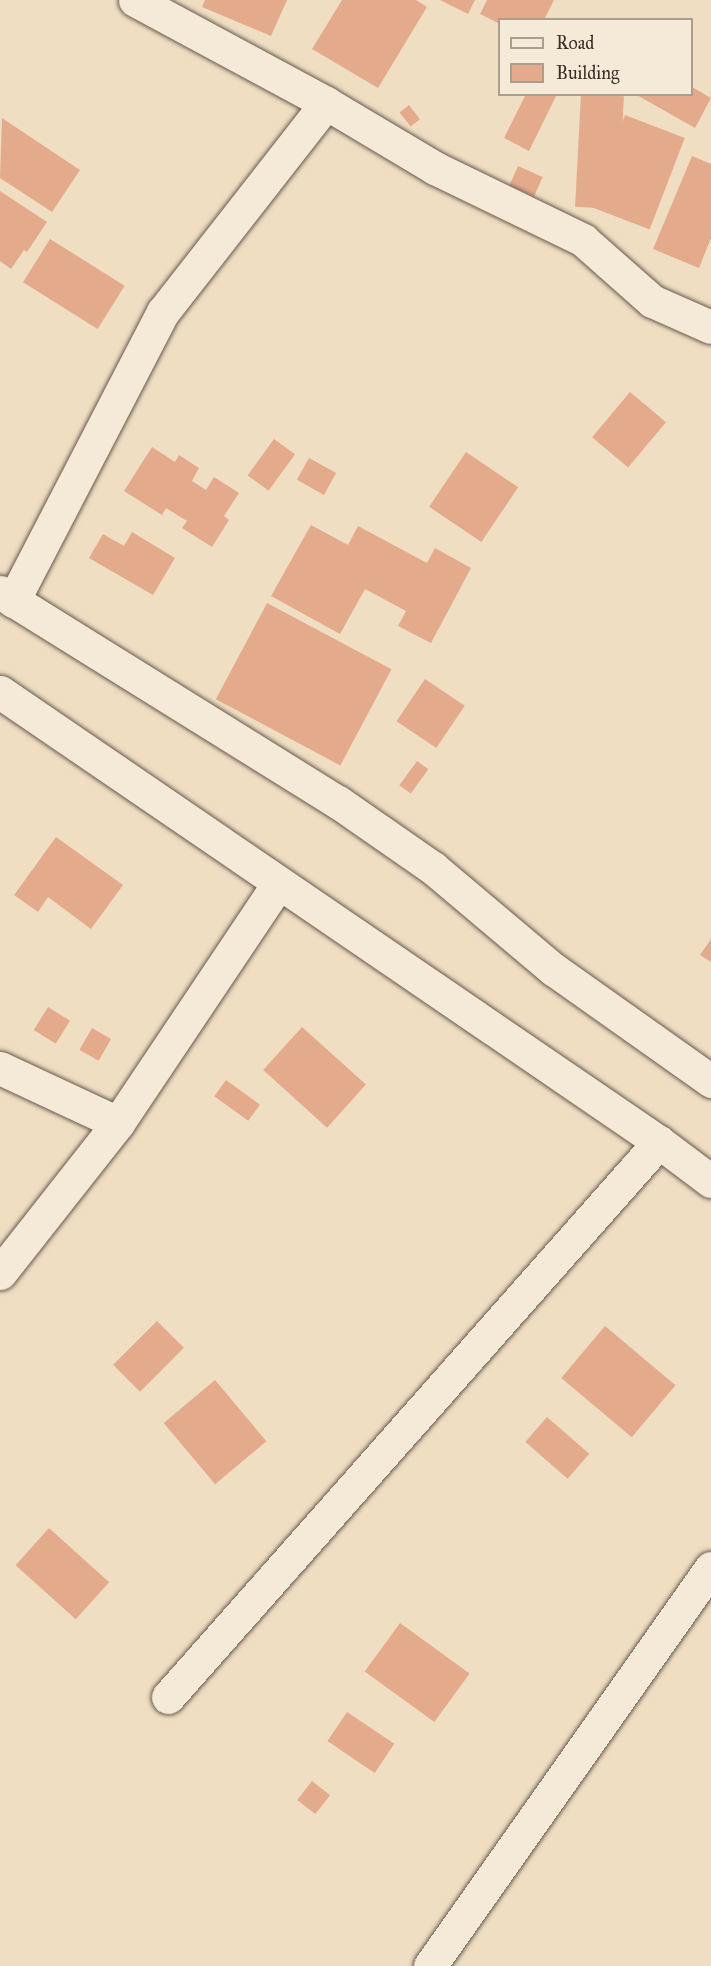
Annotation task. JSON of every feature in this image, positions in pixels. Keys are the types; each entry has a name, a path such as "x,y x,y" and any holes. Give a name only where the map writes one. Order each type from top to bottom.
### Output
{"street":[{"path":"135,0 326,103 435,168 583,240 652,301 711,327"},
{"path":"326,103 163,312 7,596 338,802 433,868 553,969 711,1081"},
{"path":"0,692 659,1142 711,1181"},
{"path":"0,1273 118,1123 278,884"},
{"path":"0,1068 118,1123"},
{"path":"168,1697 659,1142"},
{"path":"430,1966 711,1569"}],"building":[{"path":"205,0 287,0 271,36 202,7"},
{"path":"342,0 416,0 427,7 378,88 312,49"},
{"path":"440,0 475,0 468,14"},
{"path":"487,0 554,0 545,18 498,18 498,23 480,14"},
{"path":"693,88 711,98 695,128 639,96 693,96"},
{"path":"525,96 556,96 529,151 504,138"},
{"path":"581,96 624,96 618,209 575,207"},
{"path":"409,105 420,119 411,127 400,112"},
{"path":"625,115 685,138 650,229 590,206"},
{"path":"2,118 80,170 52,212 0,178"},
{"path":"692,156 711,164 711,238 699,268 653,249"},
{"path":"518,166 543,177 534,196 509,185"},
{"path":"0,191 47,222 27,252 24,250 11,269 0,261"},
{"path":"50,239 125,286 98,329 23,282"},
{"path":"630,392 666,422 628,467 592,437"},
{"path":"274,439 295,454 269,491 248,475"},
{"path":"152,447 175,462 179,455 199,468 192,481 206,490 214,477 239,493 224,516 229,520 212,547 182,528 187,521 166,508 162,515 124,491"},
{"path":"466,452 518,487 481,542 429,507"},
{"path":"309,458 336,473 324,495 297,480"},
{"path":"311,525 348,545 358,526 427,563 435,548 471,568 431,643 398,626 406,611 365,589 340,634 271,596"},
{"path":"132,532 175,558 153,595 89,558 103,534 124,546"},
{"path":"267,603 391,669 340,765 216,699"},
{"path":"425,679 465,706 436,748 396,721"},
{"path":"417,761 428,769 411,793 399,785"},
{"path":"56,837 123,885 91,929 48,897 38,912 14,895"},
{"path":"711,939 711,962 700,955"},
{"path":"48,1007 70,1021 56,1044 34,1030"},
{"path":"302,1027 366,1085 327,1128 263,1070"},
{"path":"92,1028 111,1039 99,1061 80,1050"},
{"path":"226,1080 260,1105 248,1121 214,1096"},
{"path":"157,1321 184,1348 140,1392 113,1365"},
{"path":"605,1326 675,1385 632,1437 561,1378"},
{"path":"215,1380 266,1441 215,1484 164,1423"},
{"path":"547,1417 589,1454 568,1479 525,1442"},
{"path":"49,1528 109,1582 76,1619 16,1565"},
{"path":"400,1623 470,1674 434,1722 365,1672"},
{"path":"347,1712 394,1744 375,1773 327,1741"},
{"path":"312,1781 330,1795 315,1814 297,1800"}]}
